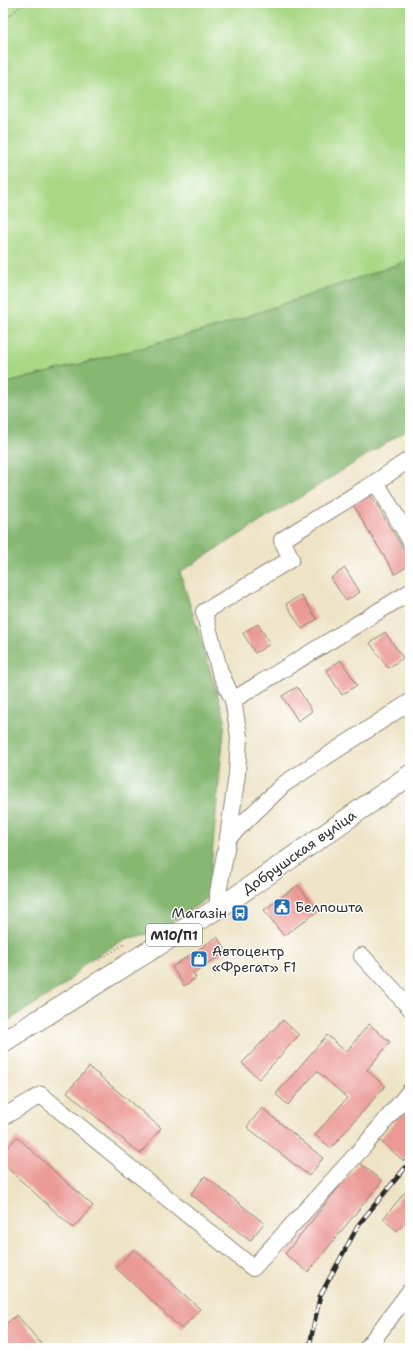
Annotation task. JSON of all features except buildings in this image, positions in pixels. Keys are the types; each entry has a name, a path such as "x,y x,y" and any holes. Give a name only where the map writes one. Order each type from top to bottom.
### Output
{"main road":[{"name":"Добрушская вуліца","path":"3,1042 218,908 410,775"}],"street":[{"path":"218,908 218,893 228,838 236,774 238,736 233,700 220,672 204,612 291,559 282,540 376,482 410,459"},
{"path":"376,482 410,540"},
{"path":"233,700 410,592"},
{"path":"228,838 284,784 410,702"},
{"path":"362,956 410,1008"},
{"path":"3,1117 42,1095 252,1268 365,1145 410,1091"},
{"path":"367,1348 410,1291"}],"path":[{"path":"3,20 25,3"},
{"path":"99,960 126,943"}],"green space":[{"path":"3,3 410,3 410,260 217,327 3,384"},
{"path":"410,260 410,428 180,572 225,719 208,898 156,932 125,939 86,962 66,984 3,1024 3,384 217,327"}],"railway":[{"path":"309,1348 320,1296 359,1224 410,1162"}],"place":[{"name":"Белпошта","path":"282,907"},
{"name":"Магазін","path":"240,913"},
{"name":"Автоцентр «Фрегат» F1","path":"199,959"}]}
